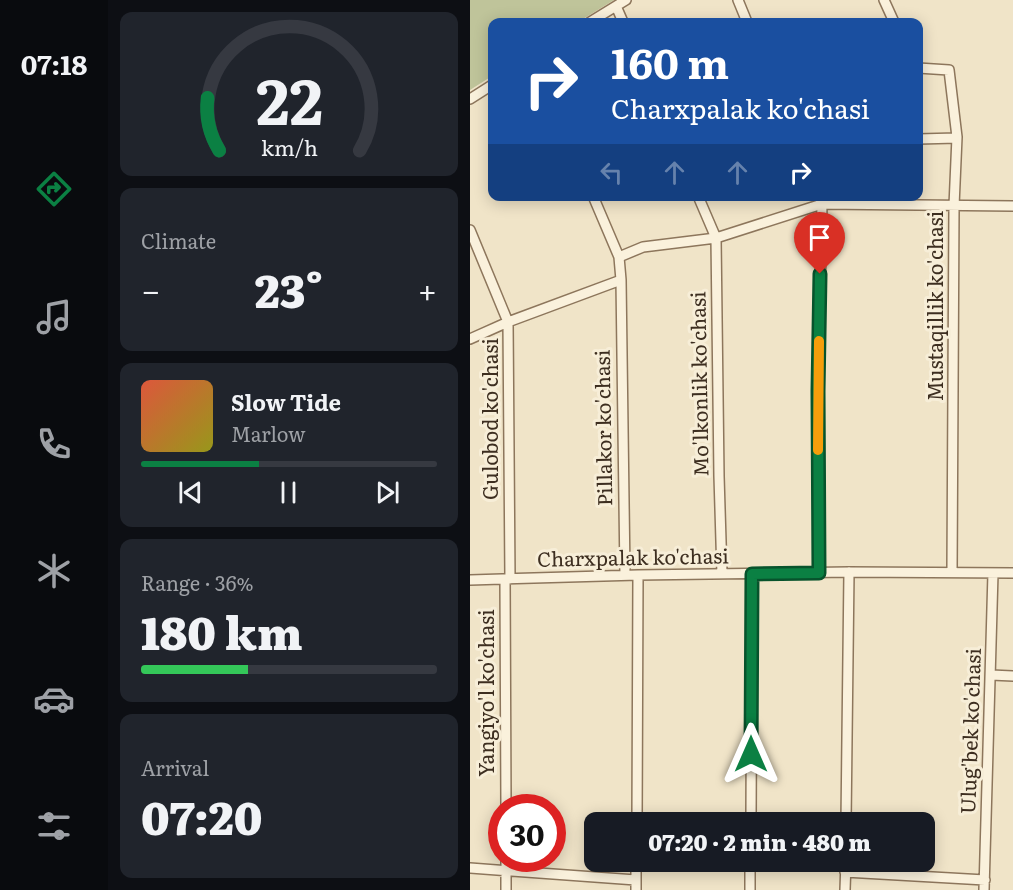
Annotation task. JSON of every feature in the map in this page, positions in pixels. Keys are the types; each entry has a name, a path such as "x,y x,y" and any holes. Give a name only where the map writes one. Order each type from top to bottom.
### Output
{"street":[{"path":"596,18 626,0"},
{"path":"738,0 745,18"},
{"path":"884,0 892,18"},
{"path":"616,6 621,18"},
{"name":"Mustaqillik ko'chasi","path":"923,68 949,70 957,138 954,206 952,572"},
{"path":"470,99 488,88"},
{"path":"923,139 957,138"},
{"path":"595,201 619,257 643,247 716,238 817,201"},
{"name":"Mo'lkonlik ko'chasi","path":"700,201 716,238 722,574"},
{"path":"819,573 820,201"},
{"path":"842,201 1013,206"},
{"name":"Gulobod ko'chasi","path":"470,230 508,322 508,579"},
{"name":"Pillakor ko'chasi","path":"619,257 624,575"},
{"path":"470,339 508,322 621,280"},
{"path":"846,812 849,572"},
{"name":"Charxpalak ko'chasi","path":"470,580 849,572 1013,573"},
{"name":"Ulug'bek ko'chasi","path":"984,885 993,573"},
{"path":"750,812 752,574"},
{"path":"637,812 638,575"},
{"name":"Yangiyo'l ko'chasi","path":"506,794 508,579"},
{"path":"991,675 1013,676"},
{"path":"470,868 488,870"},
{"path":"506,872 506,890"},
{"path":"515,872 636,885"},
{"path":"750,872 750,890"},
{"path":"845,890 845,872 984,885"}],"green space":[{"path":"470,0 614,0 585,18 488,18 488,79 470,90"}],"slow traffic":[{"path":"818,450 819,341"}],"route":[{"path":"751,754 752,574 819,573 820,274"}]}
